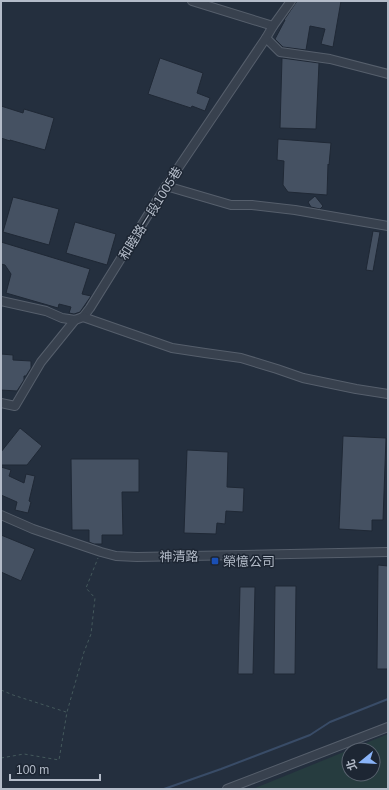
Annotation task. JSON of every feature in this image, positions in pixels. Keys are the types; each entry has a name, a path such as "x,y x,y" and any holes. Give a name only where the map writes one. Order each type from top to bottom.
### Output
{"street":[{"path":"192,1 273,26"},
{"name":"和睦路一段1005巷","path":"83,317 166,186 291,1"},
{"path":"266,38 280,52 330,59 388,74"},
{"path":"166,186 231,205 252,205 295,210 388,226"},
{"path":"1,300 46,311 62,318 75,320 83,317 172,348 205,354 241,358 303,378 388,394"},
{"path":"1,403 15,406 41,362 75,320"},
{"name":"神清路","path":"1,515 33,529 116,556 137,557 388,552"},
{"path":"227,789 388,727"}],"path":[{"path":"1,758 24,754 59,760 67,712 84,652 91,634 95,598 86,588 101,552"},
{"path":"1,690 67,712"}],"green space":[{"path":"388,734 388,789 253,789 341,753 341,782 381,782 381,742 368,742"}],"building":[{"path":"297,1 341,1 333,47 321,44 325,29 310,26 306,50 283,47 275,39 284,20"},
{"path":"160,58 203,73 197,93 210,98 205,111 148,94"},
{"path":"282,58 319,63 316,129 280,128"},
{"path":"1,106 23,113 24,109 54,118 45,150 1,138"},
{"path":"278,139 331,143 329,165 328,164 327,195 288,192 283,185 284,161 277,160"},
{"path":"315,196 323,206 320,209 311,207 308,202"},
{"path":"13,197 59,209 49,245 3,232"},
{"path":"75,222 116,234 107,265 66,253"},
{"path":"373,231 380,232 373,271 366,270"},
{"path":"1,242 90,269 82,294 91,296 80,312 74,314 69,313 71,307 59,304 58,308 6,293 11,274 5,265 1,264"},
{"path":"1,354 13,355 13,360 31,361 31,368 26,376 24,376 24,380 17,391 1,390"},
{"path":"20,428 42,446 27,465 1,465 1,452"},
{"path":"343,436 386,438 383,520 372,520 372,531 339,529"},
{"path":"187,450 228,452 227,487 244,488 243,512 226,511 225,524 217,523 216,534 184,533"},
{"path":"71,459 139,459 139,492 122,492 123,535 102,535 102,544 94,544 89,542 89,530 72,530"},
{"path":"1,467 11,470 9,476 24,483 26,474 35,476 29,501 31,502 28,513 15,510 17,502 1,495"},
{"path":"1,535 35,549 21,581 1,572"},
{"path":"378,565 388,566 388,669 377,669"},
{"path":"275,586 296,586 295,674 274,674"},
{"path":"240,587 255,587 253,674 238,674"}],"waterway":[{"path":"164,789 310,735 330,722 388,699"}],"place":[{"name":"榮憶公司","path":"215,561"}]}
